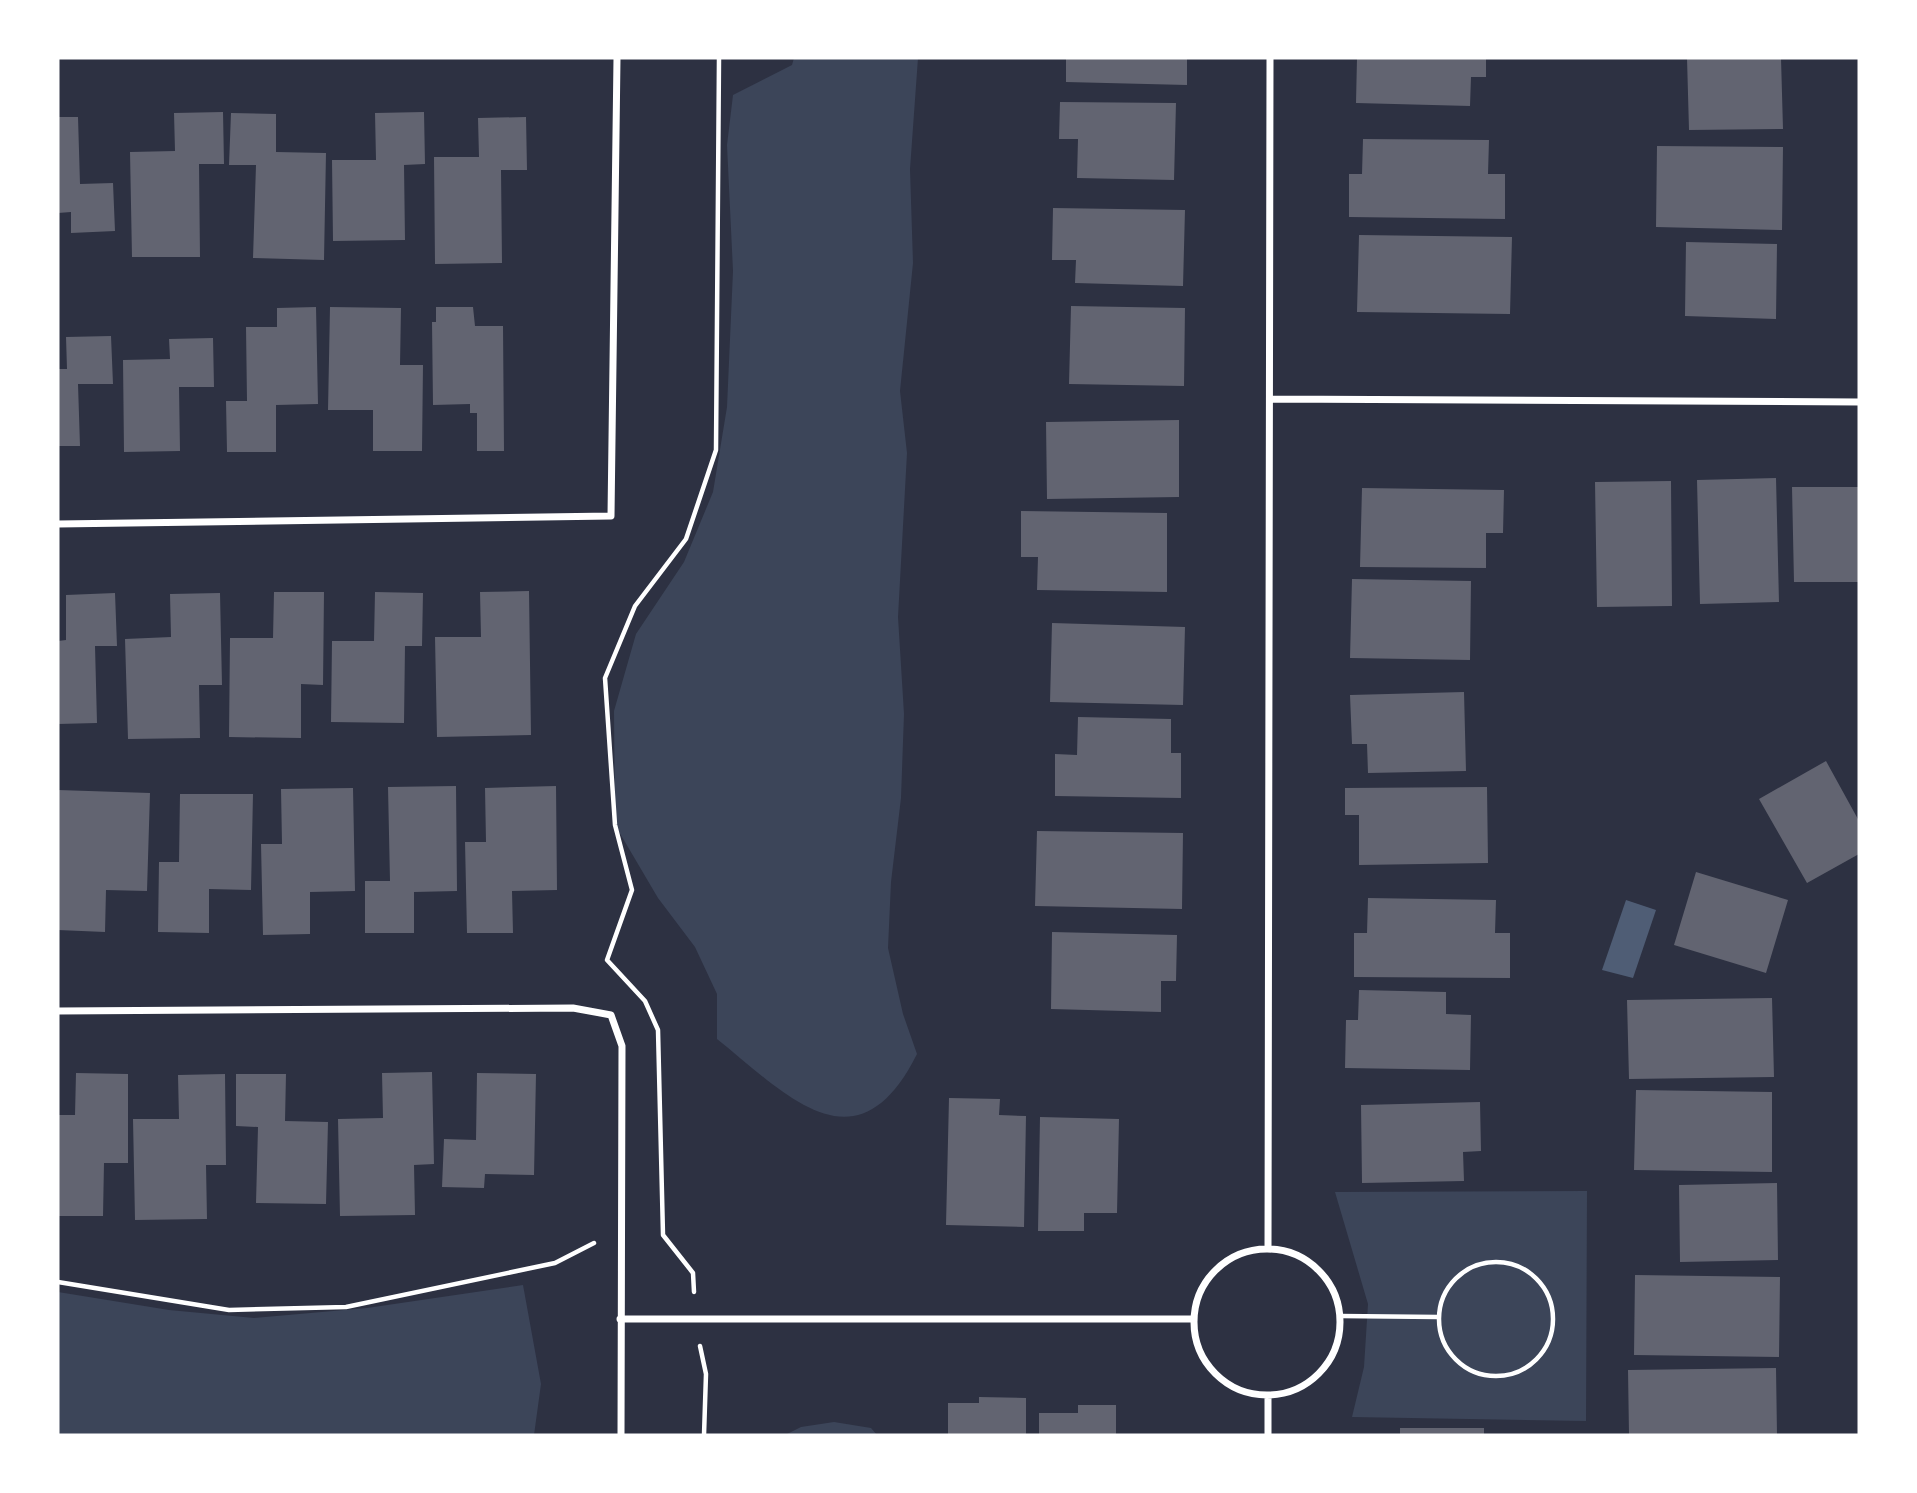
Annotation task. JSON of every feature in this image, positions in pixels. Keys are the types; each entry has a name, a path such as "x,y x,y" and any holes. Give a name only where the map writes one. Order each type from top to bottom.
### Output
{"street":[{"path":"58,524 611,516 617,58"},
{"path":"1268,1249 1270,58"},
{"path":"1270,399 1859,402"},
{"path":"58,1011 573,1008 611,1015 622,1046 621,1435"},
{"path":"1268,1249 1305,1260 1320,1271 1331,1286 1340,1317 1338,1341 1331,1358 1319,1374 1296,1389 1268,1395 1235,1388 1221,1379 1201,1352 1194,1320 1204,1288 1226,1262 1246,1252 1268,1249"},
{"path":"620,1320 1194,1320"},
{"path":"1268,1395 1268,1435"}],"path":[{"path":"704,1435 706,1374 695,1320 693,1273 663,1235 658,1030 645,1001 607,960 632,890 615,825 605,678 635,606 685,539 716,450 719,58"},
{"path":"58,1282 229,1310 346,1307 555,1264 590,1243 620,1240"},
{"path":"1488,1262 1515,1265 1538,1279 1552,1302 1553,1327 1545,1350 1527,1367 1504,1376 1479,1374 1458,1362 1443,1341 1438,1317 1446,1291 1463,1272 1488,1262"},
{"path":"1340,1317 1438,1317"}],"shaded area":[{"path":"794,58 918,58 910,169 913,263 900,391 907,453 898,617 904,714 901,798 891,882 888,948 903,1014 917,1054 894,1090 870,1110 846,1117 821,1112 795,1100 717,1039 717,994 695,947 658,898 615,825 614,711 636,634 684,562 713,492 727,407 733,271 727,145 733,95 792,65"},
{"path":"1626,900 1656,910 1633,978 1602,970"},
{"path":"1587,1191 1586,1421 1352,1417 1364,1367 1368,1304 1335,1192"},
{"path":"523,1285 541,1384 534,1435 58,1435 58,1292 169,1310 254,1318 367,1308"},
{"path":"834,1422 871,1428 877,1435 785,1435 801,1427"}],"building":[{"path":"1066,58 1187,58 1187,85 1066,82"},
{"path":"1357,58 1486,58 1486,77 1471,77 1470,106 1356,103"},
{"path":"1687,58 1781,58 1783,129 1689,130"},
{"path":"1060,102 1176,103 1174,180 1077,178 1078,139 1059,139"},
{"path":"223,112 224,164 199,164 200,257 132,257 130,152 175,151 174,113"},
{"path":"424,112 425,164 404,165 405,240 333,241 332,160 376,160 375,113"},
{"path":"231,113 276,114 276,152 326,153 324,260 253,258 256,165 229,165"},
{"path":"58,117 78,117 80,184 113,183 115,231 71,233 71,212 58,213"},
{"path":"526,117 527,170 501,170 502,263 435,264 434,157 479,157 478,118"},
{"path":"1363,139 1489,140 1488,174 1505,174 1505,219 1349,217 1349,174 1362,174"},
{"path":"1657,146 1783,147 1782,230 1656,227"},
{"path":"1053,208 1185,210 1183,286 1075,283 1076,260 1052,260"},
{"path":"1359,235 1512,237 1510,314 1357,312"},
{"path":"1686,242 1777,244 1776,319 1685,316"},
{"path":"1071,306 1185,308 1184,386 1069,384"},
{"path":"316,307 318,404 276,405 276,452 227,452 226,401 247,401 246,327 277,327 277,308"},
{"path":"330,307 401,308 400,365 423,365 422,451 373,451 373,410 328,410"},
{"path":"436,307 473,307 475,326 503,326 504,451 477,451 477,413 470,413 470,404 433,405 432,322 436,322"},
{"path":"111,336 113,384 78,384 80,446 58,446 58,369 67,369 66,337"},
{"path":"213,338 214,387 179,387 180,451 124,452 123,360 170,359 169,339"},
{"path":"1179,420 1179,497 1047,499 1046,422"},
{"path":"1776,478 1779,602 1700,604 1697,480"},
{"path":"1671,481 1672,606 1597,607 1595,482"},
{"path":"1792,487 1859,487 1859,582 1794,582"},
{"path":"1362,488 1504,490 1503,533 1486,533 1486,568 1360,567"},
{"path":"1021,511 1167,513 1167,592 1037,590 1038,557 1021,557"},
{"path":"1352,579 1471,581 1470,660 1350,658"},
{"path":"529,591 531,735 437,737 435,637 481,637 480,592"},
{"path":"274,592 324,592 323,685 301,684 301,738 229,737 230,638 273,638"},
{"path":"375,592 423,593 422,646 405,646 404,723 331,722 332,641 374,641"},
{"path":"115,593 117,646 95,646 97,723 58,724 58,641 66,640 66,595"},
{"path":"220,593 222,685 199,685 200,738 128,739 125,639 171,637 170,594"},
{"path":"1052,623 1185,627 1183,705 1050,702"},
{"path":"1464,692 1466,771 1368,773 1367,744 1352,744 1350,695"},
{"path":"1078,717 1171,719 1171,753 1181,753 1181,798 1055,796 1055,754 1077,755"},
{"path":"1826,761 1859,821 1859,854 1807,883 1759,799"},
{"path":"456,786 457,891 414,892 414,933 365,933 365,881 390,881 388,787"},
{"path":"556,786 557,890 512,891 513,933 467,933 465,842 486,842 485,788"},
{"path":"1487,787 1488,863 1359,865 1359,815 1345,815 1345,788"},
{"path":"353,788 355,891 310,892 310,934 263,935 261,844 282,844 281,789"},
{"path":"58,790 150,793 147,891 106,890 105,932 58,930"},
{"path":"180,794 253,794 251,890 209,889 209,933 158,932 159,862 179,862"},
{"path":"1037,831 1183,833 1182,909 1035,906"},
{"path":"1696,872 1788,900 1766,973 1674,945"},
{"path":"1368,898 1496,900 1495,933 1510,933 1510,978 1354,977 1354,933 1367,933"},
{"path":"1052,932 1177,935 1176,981 1161,981 1161,1012 1051,1009"},
{"path":"1359,990 1446,992 1446,1014 1471,1015 1470,1070 1345,1068 1346,1020 1358,1020"},
{"path":"1772,998 1774,1077 1629,1079 1627,1000"},
{"path":"432,1072 434,1164 414,1165 415,1215 340,1216 338,1119 383,1118 382,1073"},
{"path":"76,1073 128,1074 128,1163 104,1163 103,1216 58,1216 58,1115 75,1115"},
{"path":"477,1073 536,1074 534,1175 485,1174 484,1188 442,1187 444,1139 476,1140"},
{"path":"225,1074 226,1165 206,1165 207,1219 135,1220 133,1119 179,1119 178,1075"},
{"path":"236,1074 286,1074 285,1121 328,1122 326,1204 256,1203 258,1127 236,1126"},
{"path":"1636,1090 1772,1092 1772,1172 1634,1170"},
{"path":"949,1098 1000,1099 999,1115 1026,1116 1024,1227 946,1225"},
{"path":"1480,1102 1481,1151 1463,1152 1464,1181 1362,1183 1361,1105"},
{"path":"1040,1117 1119,1119 1117,1213 1084,1213 1084,1231 1038,1231"},
{"path":"1777,1183 1778,1260 1680,1262 1679,1185"},
{"path":"1635,1275 1780,1277 1779,1357 1634,1355"},
{"path":"1776,1368 1777,1435 1629,1435 1628,1370"},
{"path":"979,1397 1026,1398 1026,1435 948,1435 948,1403 979,1403"},
{"path":"1078,1405 1116,1405 1116,1435 1039,1435 1039,1413 1078,1413"},
{"path":"1400,1428 1484,1428 1484,1435 1400,1435"}]}
